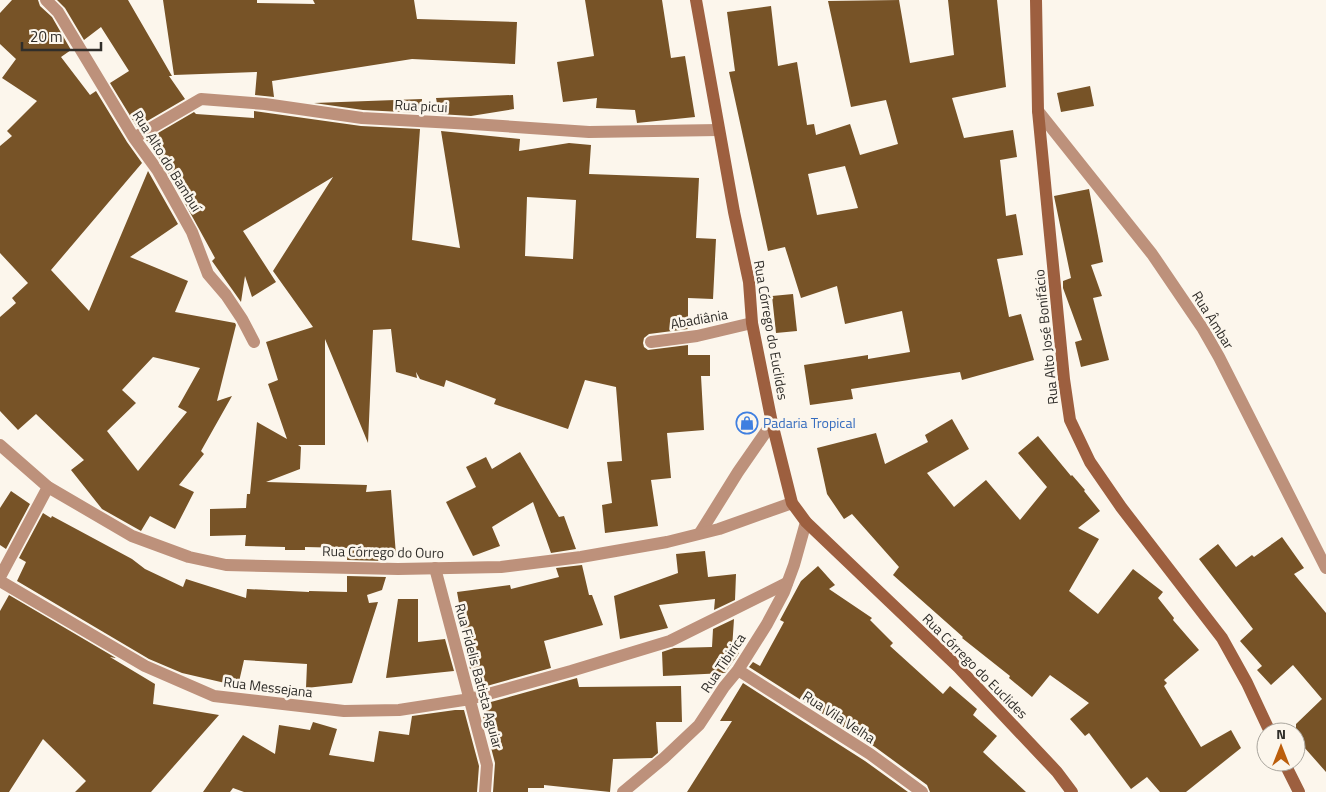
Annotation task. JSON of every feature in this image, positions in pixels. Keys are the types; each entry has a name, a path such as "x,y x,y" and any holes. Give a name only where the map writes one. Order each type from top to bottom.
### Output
{"main road":[{"name":"Rua Córrego do Euclides","path":"696,0 734,212 749,282 752,323 772,423 792,503 806,522 958,667 1057,772 1072,792"},
{"name":"Rua Alto José Bonifácio","path":"1036,0 1038,111 1064,379 1070,420 1090,462 1121,507 1222,638 1247,683 1265,722"},
{"path":"1289,772 1299,792"}],"street":[{"name":"Rua Alto do Bambuí","path":"46,0 58,12 134,138 158,171 192,232 208,274 226,295 254,342"},
{"name":"Rua picui","path":"134,138 201,99 265,104 362,118 589,132 719,130"},
{"name":"Rua Âmbar","path":"1038,111 1152,254 1202,329 1219,357 1326,568"},
{"name":"Abadiânia","path":"651,342 697,336 752,323"},
{"path":"700,534 738,472 772,423"},
{"name":"Rua Córrego do Ouro","path":"0,445 48,487 132,536 189,557 226,565 501,567 581,557 667,542 719,529 792,503"},
{"path":"0,577 48,487"},
{"name":"Rua Tibirica","path":"623,792 664,758 699,725 724,687 738,670 767,624 787,583 806,522"},
{"name":"Rua Fidelis Batista Aguiar","path":"435,568 487,765 485,792"},
{"name":"Rua Messejana","path":"0,581 145,666 214,696 344,711 399,710 470,699 571,671 670,641 787,583"},
{"name":"Rua Vila Velha","path":"738,670 870,754 922,792"}],"building":[{"path":"12,0 38,0 40,6 52,17 71,50 61,57 90,95 96,91 142,163 51,270 89,311 148,171 178,224 130,257 188,281 175,312 235,323 236,325 217,401 232,396 201,451 204,454 179,485 194,492 175,529 150,516 141,531 102,509 71,470 84,460 36,414 18,430 0,411 0,317 16,303 12,298 28,283 0,253 0,146 12,136 7,131 37,101 2,78 16,59 0,44 0,13","holes":["153,357 200,368 178,407 187,412 138,471 107,431 136,403 122,390"]},
{"path":"57,0 128,0 172,76 169,76 185,99 137,127 110,83 129,71 101,27 84,40 65,8"},
{"path":"163,0 257,0 257,3 315,4 313,0 414,0 417,19 517,22 515,64 412,59 272,81 274,97 255,95 257,72 174,75"},
{"path":"585,0 662,0 671,58 685,56 695,117 637,123 635,110 596,108 597,98 563,102 557,62 594,56"},
{"path":"899,0 910,63 954,55 948,0 997,0 1006,87 952,98 964,138 1013,130 1017,157 1000,160 1006,216 1016,214 1023,255 997,259 1009,317 1021,314 1034,360 962,380 960,372 851,389 853,399 810,405 804,365 868,355 868,359 910,352 902,311 845,324 837,286 801,298 785,247 768,251 729,72 735,71 727,12 771,6 778,66 797,62 807,125 814,124 816,135 850,124 860,155 898,144 886,100 851,107 828,1","holes":["845,166 858,208 817,215 808,174"]},
{"path":"1090,86 1094,106 1061,112 1057,93"},
{"path":"513,95 514,109 471,116 439,114 436,98"},
{"path":"422,99 421,113 363,110 314,103"},
{"path":"254,111 361,126 420,129 412,240 460,248 441,131 520,139 519,151 569,143 591,145 589,174 699,178 696,238 716,239 713,299 688,298 688,329 649,334 644,338 643,343 644,347 648,350 688,345 688,355 710,355 710,376 701,376 704,430 667,433 671,478 651,480 658,526 605,533 602,505 612,503 607,462 622,461 616,387 585,380 568,429 494,404 496,399 446,380 444,387 420,379 416,372 417,378 396,372 391,329 373,330 368,443 325,339 325,445 298,445 301,447 300,469 266,482 367,485 366,492 391,490 396,555 384,555 384,561 347,560 348,548 305,547 305,550 285,550 285,547 245,546 246,535 210,536 210,509 246,508 247,494 250,494 257,422 287,439 268,384 278,380 266,342 313,327 273,271 333,177 243,231 276,282 252,297 245,276 241,302 212,261 215,258 156,154 162,140 153,150 146,140 194,112 196,114 254,118","holes":["527,197 576,200 573,259 525,256"]},
{"path":"1089,189 1103,262 1091,265 1102,296 1093,298 1109,360 1081,367 1075,342 1082,340 1063,288 1063,281 1071,278 1054,196"},
{"path":"793,294 797,331 776,333 772,296"},
{"path":"952,419 969,449 927,473 954,507 986,480 1020,520 1047,487 1018,453 1038,436 1085,490 1100,511 1078,528 1099,539 1069,591 1098,614 1133,569 1163,592 1158,598 1174,618 1173,620 1199,650 1164,680 1167,683 1164,686 1201,747 1231,730 1241,748 1186,792 1160,792 1147,777 1131,789 1089,733 1085,736 1070,719 1089,703 1050,675 1032,697 1009,678 1010,676 962,638 893,575 899,567 852,514 844,519 827,494 817,448 876,433 885,464 928,442 925,435"},
{"path":"520,452 559,517 564,516 576,549 551,553 533,502 492,527 500,546 473,556 446,502 476,487 466,467 486,457 492,469"},
{"path":"11,491 30,504 6,549 0,545 0,508"},
{"path":"43,513 132,559 145,569 183,587 186,579 246,598 247,589 347,592 347,576 386,577 382,590 367,595 369,603 378,602 352,683 306,688 307,664 244,660 238,686 182,673 149,659 17,581 26,562 19,558"},
{"path":"1282,537 1304,568 1294,574 1326,613 1326,772 1306,749 1306,722 1298,722 1322,699 1293,665 1271,685 1257,670 1262,666 1240,641 1253,629 1199,559 1218,544 1236,567 1252,555 1254,557"},
{"path":"705,551 708,577 736,574 735,600 714,610 715,599 659,605 668,628 620,639 614,596 678,573 676,554"},
{"path":"582,565 589,595 592,595 603,625 544,641 551,668 476,689 472,668 470,669 462,637 465,636 457,592 510,585 511,589 559,577 556,568"},
{"path":"818,566 835,585 829,589 872,618 870,620 893,643 890,646 943,694 950,686 977,709 973,715 997,736 983,752 1026,792 930,792 927,785 875,747 749,667 753,662 760,666 784,622 780,620 801,581"},
{"path":"9,595 116,658 110,657 155,684 153,704 219,715 151,792 75,792 86,781 43,739 9,792 0,792 0,611"},
{"path":"398,599 418,599 418,642 445,639 454,671 386,678"},
{"path":"734,619 732,649 739,653 725,673 663,676 662,652 674,648 712,647 713,629"},
{"path":"577,678 579,687 681,686 682,722 656,722 658,753 652,758 613,759 610,792 544,785 544,788 528,788 528,792 493,792 495,763 480,705"},
{"path":"743,683 865,761 908,792 687,792 732,721 720,721"},
{"path":"464,710 479,766 477,792 244,792 233,788 230,792 203,792 243,735 275,754 279,725 310,730 313,722 337,729 329,755 374,762 379,731 409,735 412,716"}],"place":[{"name":"Padaria Tropical","path":"747,423"}]}
